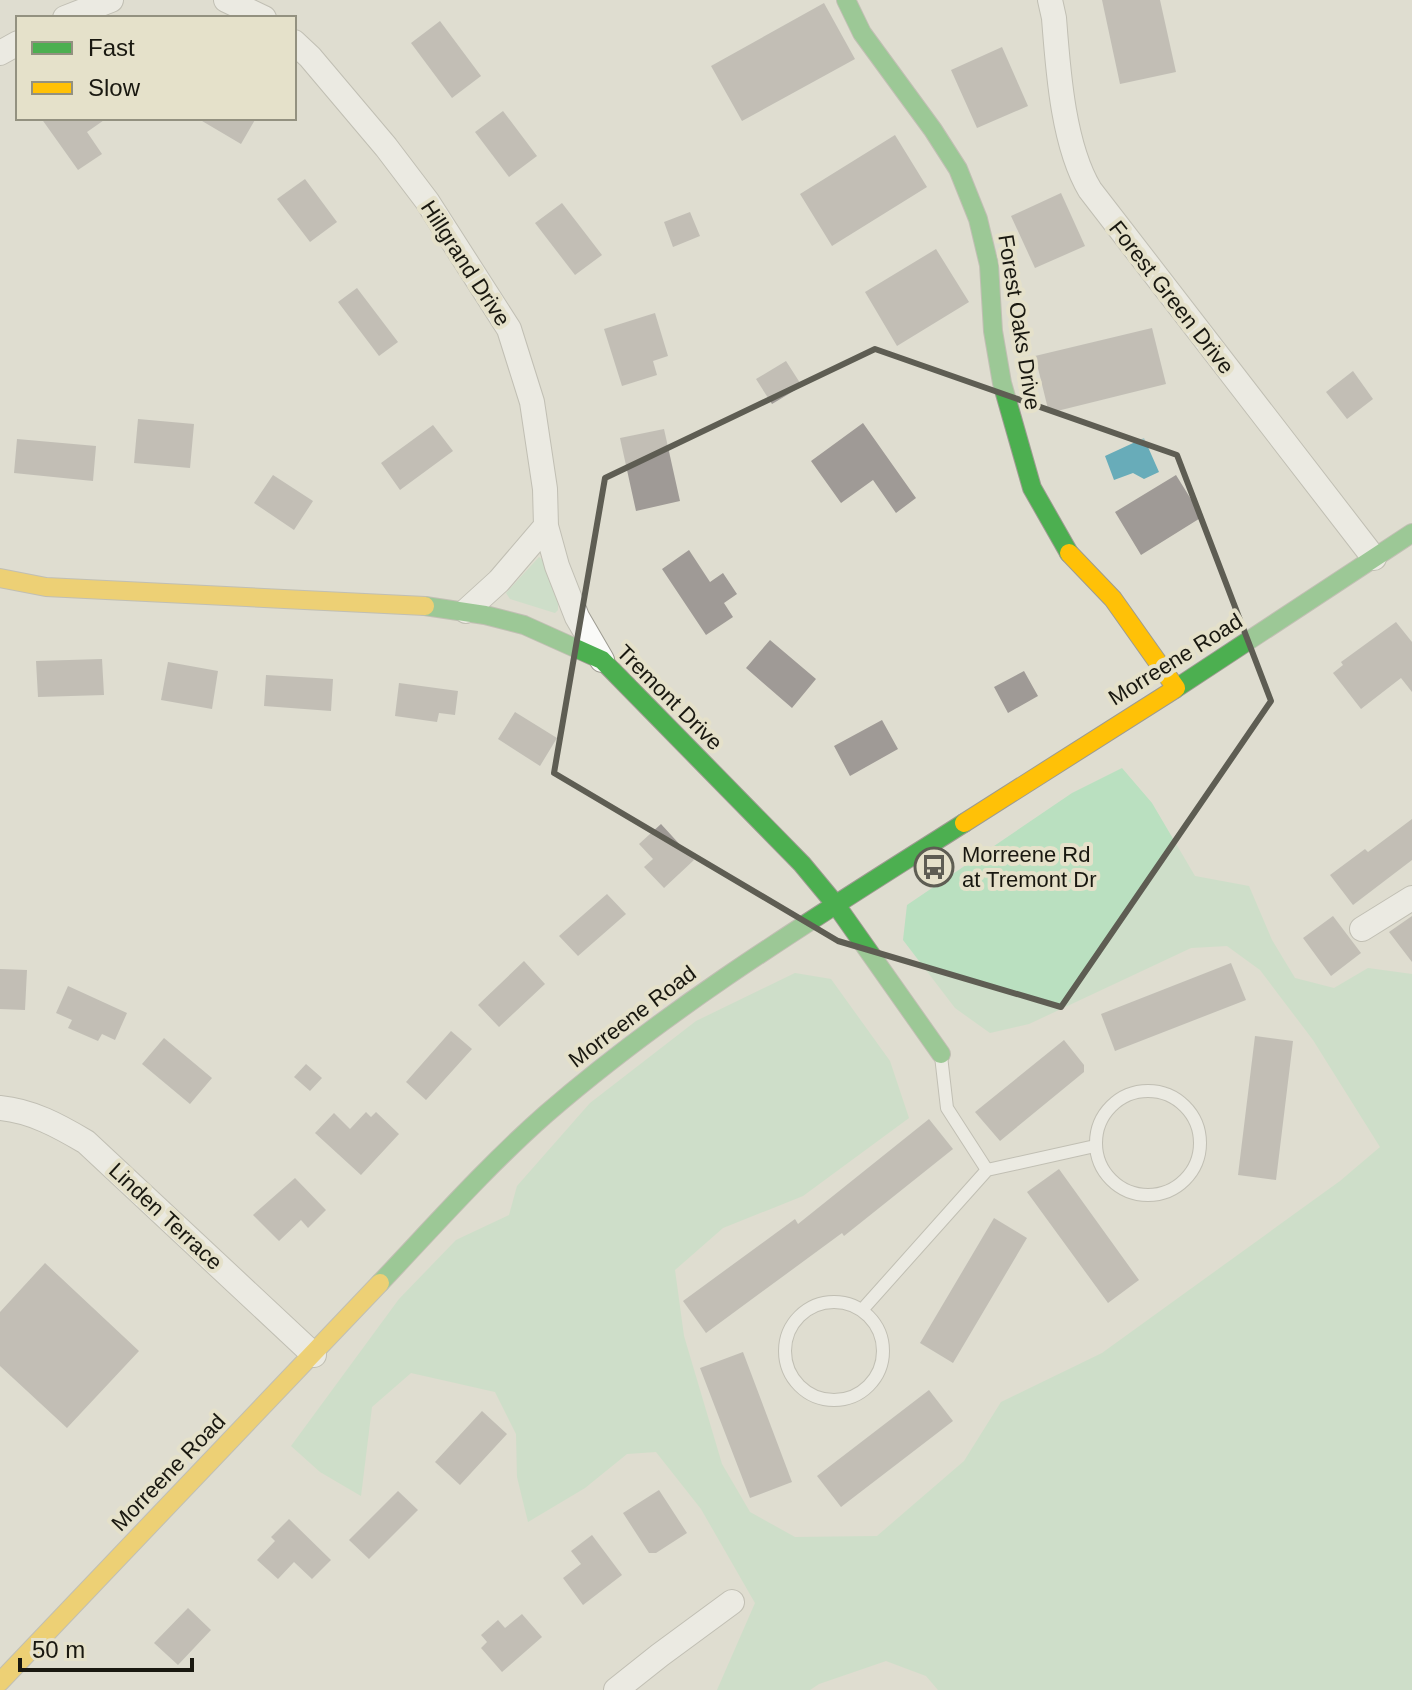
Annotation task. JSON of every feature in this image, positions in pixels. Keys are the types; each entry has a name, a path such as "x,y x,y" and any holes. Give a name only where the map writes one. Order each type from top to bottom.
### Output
{"street":[{"path":"70,16 111,0"},
{"path":"226,0 260,16"},
{"name":"Forest Oaks Drive","path":"846,0 862,33 958,169 978,219 989,265 993,331 1002,383 1032,488 1065,548 1113,599 1176,688"},
{"name":"Forest Green Drive","path":"1050,0 1069,128 1086,183 1374,558"},
{"name":"Hillgrand Drive","path":"296,44 377,135 427,201 509,329 532,402 545,489 546,526 557,566 577,617 602,660"},
{"path":"466,611 499,581 546,526"},
{"name":"Morreene Road","path":"0,1682 490,1168 548,1112 620,1052 679,1008 836,905 1412,533"},
{"name":"Tremont Drive","path":"0,578 46,587 373,603 466,611 530,625 602,660 802,864 836,905 941,1054"},
{"path":"1362,929 1412,898"},
{"name":"Linden Terrace","path":"0,1108 14,1109 47,1121 86,1142 314,1355"},
{"path":"616,1690 732,1602"}],"lane":[{"path":"941,1054 947,1108 987,1170"},
{"path":"1133,1092 1160,1092 1184,1106 1198,1127 1199,1152 1194,1169 1177,1187 1152,1196 1130,1193 1118,1187 1105,1174 1095,1146 1099,1123 1111,1105 1133,1092"},
{"path":"862,1310 987,1170 1095,1146"},
{"path":"836,1301 862,1310 874,1322 882,1337 881,1369 861,1393 839,1401 813,1396 789,1372 785,1340 797,1317 817,1304 836,1301"}],"highlighted area":[{"path":"875,349 1177,455 1271,701 1061,1007 838,941 554,773 605,478"}],"green space":[{"path":"539,557 543,560 558,603 555,613 510,599 506,593"},
{"path":"1122,768 1152,803 1195,876 1249,886 1272,940 1295,978 1334,988 1368,968 1412,974 1412,1690 938,1690 926,1676 886,1661 810,1690 717,1690 755,1603 701,1509 656,1452 627,1454 585,1488 528,1522 517,1477 516,1434 495,1392 411,1373 372,1407 361,1496 320,1472 291,1446 399,1299 456,1240 509,1215 517,1186 590,1103 696,1021 795,973 831,979 890,1061 909,1118 803,1196 723,1228 675,1270 684,1336 722,1464 750,1512 795,1537 877,1536 964,1461 1001,1402 1102,1353 1340,1181 1380,1147 1313,1040 1260,970 1227,946 1191,948 1029,1024 990,1033 955,1008 903,940 907,905 1072,793"}],"water":[{"path":"1144,438 1159,472 1144,479 1133,473 1114,480 1105,456"}],"building":[{"path":"1102,0 1160,0 1176,72 1120,84"},
{"path":"824,3 855,59 742,121 711,66"},
{"path":"440,21 481,76 452,98 411,43"},
{"path":"1002,47 1028,106 977,128 951,70"},
{"path":"503,111 537,156 509,177 475,132"},
{"path":"42,120 104,120 87,132 102,154 78,170"},
{"path":"200,120 255,120 241,144"},
{"path":"895,135 927,187 832,246 800,194"},
{"path":"305,179 337,222 310,242 277,199"},
{"path":"1061,193 1085,246 1035,268 1011,216"},
{"path":"562,203 602,255 575,275 535,223"},
{"path":"690,212 700,236 673,247 664,222"},
{"path":"936,249 969,302 897,346 865,292"},
{"path":"357,288 398,342 379,356 338,302"},
{"path":"655,313 668,356 653,361 657,375 622,386 604,329"},
{"path":"1152,328 1166,384 1049,413 1035,356"},
{"path":"786,361 802,386 772,404 756,379"},
{"path":"1353,371 1373,399 1347,419 1326,392"},
{"path":"138,419 194,424 190,468 134,463"},
{"path":"863,423 916,498 896,513 873,480 841,503 811,461"},
{"path":"433,425 453,451 400,490 381,463"},
{"path":"664,429 680,501 636,511 620,438"},
{"path":"17,439 96,446 93,481 14,473"},
{"path":"273,475 313,501 294,530 254,503"},
{"path":"1176,475 1202,517 1141,555 1115,512"},
{"path":"689,550 710,582 723,573 737,594 724,603 733,617 706,635 662,569"},
{"path":"1396,622 1412,642 1412,692 1401,678 1361,709 1333,673 1343,665 1341,662"},
{"path":"770,640 816,679 792,708 746,668"},
{"path":"102,659 104,695 38,697 36,661"},
{"path":"168,662 218,671 212,709 161,700"},
{"path":"1024,671 1038,696 1008,713 994,687"},
{"path":"266,675 333,679 331,711 264,706"},
{"path":"399,683 458,691 455,715 439,713 437,722 395,716"},
{"path":"515,712 557,738 540,766 498,739"},
{"path":"882,720 898,749 850,776 834,746"},
{"path":"1412,819 1412,860 1353,905 1330,875 1365,849 1368,852"},
{"path":"661,824 694,860 664,888 644,867 653,859 639,844"},
{"path":"607,894 626,914 578,956 559,936"},
{"path":"1333,916 1361,953 1331,976 1303,938"},
{"path":"1412,916 1412,962 1389,932"},
{"path":"524,961 545,984 499,1027 478,1005"},
{"path":"1231,963 1246,1000 1115,1051 1101,1014"},
{"path":"0,969 27,970 25,1010 0,1009"},
{"path":"68,986 127,1013 115,1040 102,1034 98,1041 68,1028 72,1020 56,1013"},
{"path":"451,1031 472,1049 426,1100 406,1082"},
{"path":"1255,1036 1293,1041 1276,1180 1238,1175"},
{"path":"164,1038 212,1078 190,1104 142,1064"},
{"path":"1064,1040 1084,1065 1084,1072 1000,1141 975,1112"},
{"path":"306,1064 322,1078 310,1091 294,1077"},
{"path":"366,1112 371,1117 376,1112 399,1134 361,1175 315,1133 334,1113 350,1129"},
{"path":"929,1119 953,1149 844,1236 842,1233 706,1333 683,1301 795,1219 798,1224"},
{"path":"1059,1169 1139,1280 1108,1303 1027,1192"},
{"path":"295,1178 326,1210 308,1228 301,1220 279,1241 253,1215"},
{"path":"994,1218 1027,1238 953,1363 920,1343"},
{"path":"45,1263 139,1351 67,1428 0,1366 0,1312"},
{"path":"743,1352 792,1482 750,1498 700,1368"},
{"path":"929,1390 953,1421 841,1507 817,1476"},
{"path":"482,1411 507,1434 460,1485 435,1462"},
{"path":"659,1490 687,1533 656,1553 649,1553 623,1513"},
{"path":"398,1491 418,1510 369,1559 349,1540"},
{"path":"289,1519 331,1560 312,1579 294,1562 278,1579 257,1560 275,1541 271,1537"},
{"path":"592,1535 622,1575 583,1605 563,1578 581,1564 571,1551"},
{"path":"188,1608 211,1630 178,1665 154,1643"},
{"path":"522,1614 542,1637 502,1672 481,1648 487,1642 481,1635 498,1620 505,1628"}],"traffic: fast":[{"path":"846,0 862,33 958,169 978,219 989,265 993,331 1002,383 1032,488 1069,553"},
{"path":"1175,689 1412,533"},
{"path":"425,606 485,615 524,625 602,660 802,864 836,905 941,1054"},
{"path":"380,1283 503,1154 595,1073 749,961 964,823"}],"traffic: slow":[{"path":"1069,553 1113,599 1176,688"},
{"path":"0,578 46,587 425,606"},
{"path":"964,823 1175,689"},
{"path":"0,1682 380,1283"}],"place":[{"name":"Morreene Rd at Tremont Dr","path":"934,867"}]}
